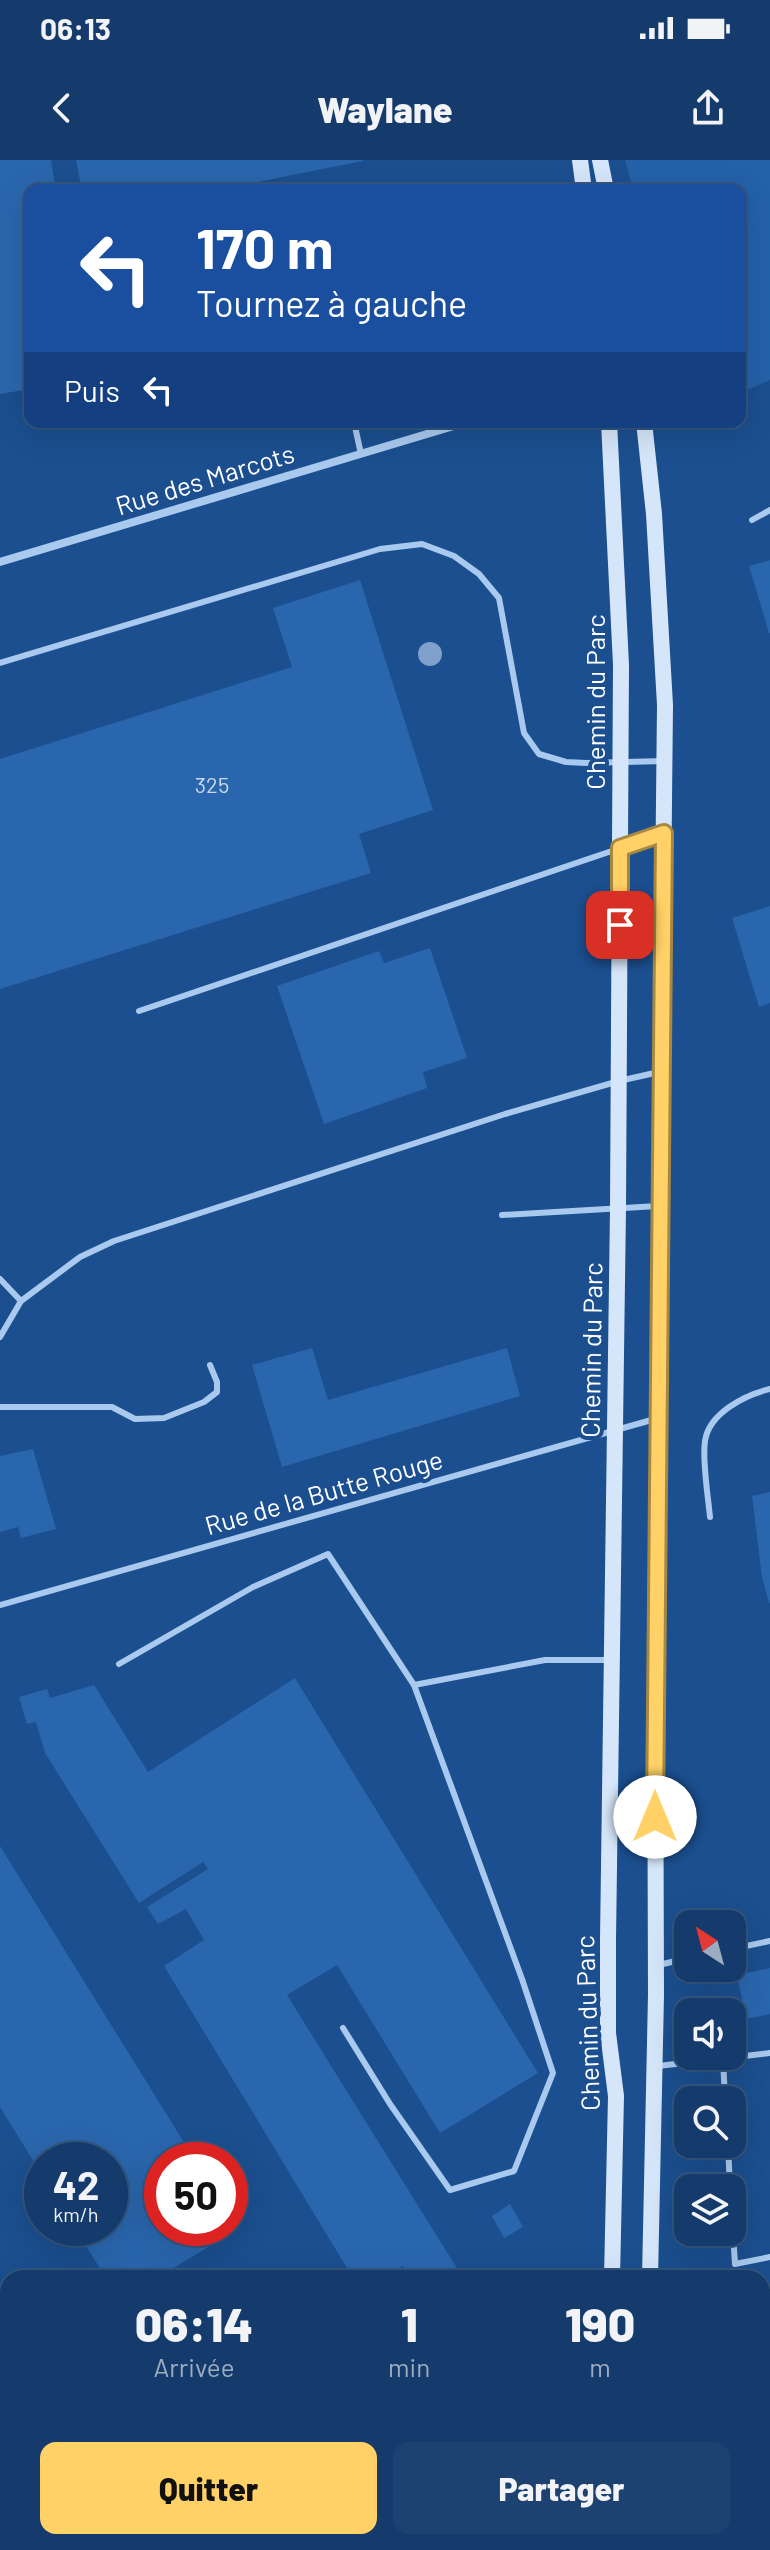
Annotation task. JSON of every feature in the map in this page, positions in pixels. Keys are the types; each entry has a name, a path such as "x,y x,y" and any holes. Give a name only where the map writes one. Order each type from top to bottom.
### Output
{"main road":[{"path":"580,160 583,184"},
{"path":"600,160 605,184"},
{"name":"Chemin du Parc","path":"609,428 618,562 621,762 608,2033 616,2096 612,2270"},
{"path":"645,428 661,609 665,760 655,1668 656,1965 650,2270"}],"street":[{"name":"Rue des Marcots","path":"0,562 447,428"}],"lane":[{"path":"355,428 361,454"},
{"path":"752,520 770,510"},
{"path":"0,663 380,549 422,544 454,556 479,574 499,598 524,733 539,754 566,762 665,760"},
{"path":"139,1011 664,833"},
{"path":"0,1337 21,1301 80,1257 114,1241 505,1114 663,1071"},
{"path":"502,1215 661,1206"},
{"path":"0,1279 21,1301"},
{"path":"0,1407 112,1407 135,1419 164,1418 204,1402 217,1392 217,1382 210,1365"},
{"path":"710,1517 705,1440 719,1414 755,1392 770,1389"},
{"name":"Rue de la Butte Rouge","path":"0,1605 658,1418"},
{"path":"119,1664 253,1587 328,1554 414,1685 522,1979 553,2073 514,2171 450,2190 390,2104 343,2028"},
{"path":"414,1685 545,1660 612,1660"},
{"path":"746,1946 770,1941"},
{"path":"656,1965 674,1961"},
{"path":"746,2056 770,2053"},
{"path":"654,2067 674,2064"},
{"path":"734,2246 735,2264 770,2257"}],"shaded area":[{"path":"625,160 770,160 770,380 746,390 746,184 631,184"}],"building":[{"path":"0,160 51,160 55,184 24,184 24,390 0,394"},
{"path":"76,160 363,160 248,184 81,184"},
{"path":"770,560 770,633 769,633 749,566"},
{"path":"360,580 433,810 359,834 371,873 0,989 0,759 292,667 273,608"},
{"path":"770,906 770,1003 759,1007 732,918"},
{"path":"430,948 467,1058 423,1072 427,1088 324,1124 277,986 379,951 384,963"},
{"path":"312,1348 328,1400 507,1348 520,1396 282,1467 252,1365"},
{"path":"33,1449 56,1529 21,1538 18,1527 0,1532 0,1456"},
{"path":"770,1492 769,1603 762,1577 752,1496"},
{"path":"295,1678 538,2073 440,2133 337,1965 287,1995 458,2270 406,2270 403,2266 396,2270 348,2270 164,1966 204,1940 186,1909 158,1924 147,1907 208,1869 203,1862 139,1903 45,1753 36,1722 27,1724 19,1697 47,1689 50,1698 94,1685 148,1772"},
{"path":"0,1846 184,2142 144,2142 144,2246 210,2246 170,2270 101,2270 86,2246 128,2246 128,2142 24,2142 24,2146 0,2107"},
{"path":"770,1968 770,2014 746,2019 746,1998 742,1998 738,1982 746,1982 746,1973"},
{"path":"510,2204 523,2227 504,2238 492,2216"}],"route":[{"path":"620,925 620,848 664,833 655,1817"}]}
